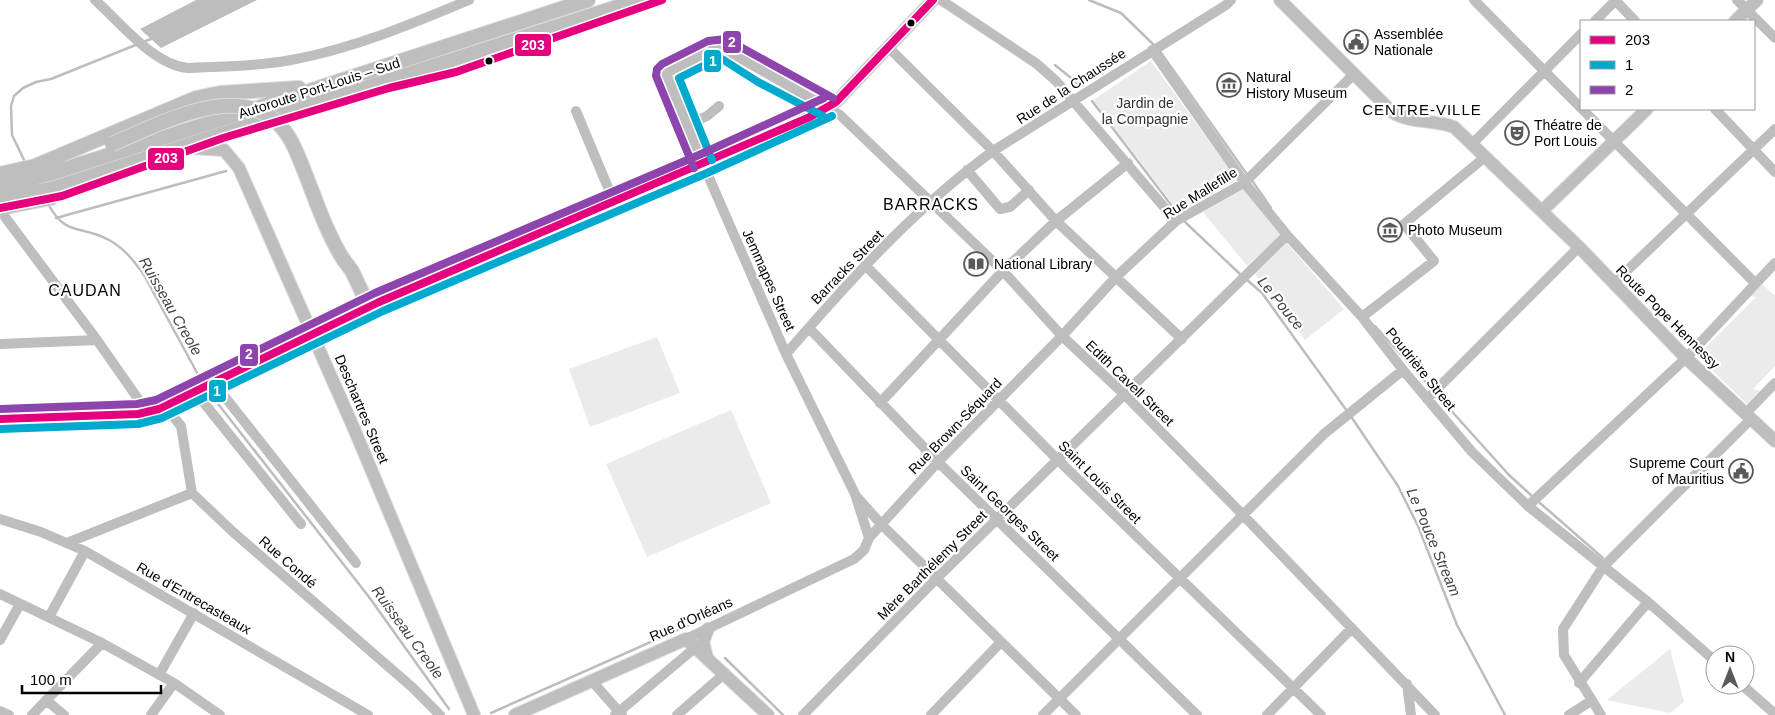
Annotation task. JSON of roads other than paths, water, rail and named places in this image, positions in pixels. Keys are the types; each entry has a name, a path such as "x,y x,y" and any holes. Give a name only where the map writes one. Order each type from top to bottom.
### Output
{"highway":[{"name":"Autoroute Port-Louis – Sud","path":"51,173 588,0"},
{"name":"Autoroute Port-Louis – Sud","path":"60,190 162,152 639,0"},
{"path":"2,178 196,98 220,93 282,90 335,82"},
{"path":"2,212 30,204 60,190 294,116 334,98"},
{"path":"2,178 51,173 68,162 204,108 238,106 260,113 280,126 293,144 330,238 352,271 369,306"},
{"path":"0,198 60,190"}],"main road":[{"path":"0,419 153,411 208,386 313,332 369,306 703,164 828,107 836,102 889,48 933,0"},
{"name":"Route Pope Hennessy","path":"1280,0 1392,112 1401,118 1442,122 1454,127 1579,247 1686,358 1775,441"},
{"path":"1735,20 1757,0"},
{"path":"1542,211 1645,110"},
{"name":"Deschartres Street","path":"192,148 216,148 224,150 231,157 274,244 313,332 474,715"},
{"path":"708,629 703,642 704,652 710,660"},
{"path":"690,643 768,715"},
{"name":"Rue d'Orléans","path":"515,715 530,712 591,680 690,643"},
{"path":"464,715 468,702"}],"street":[{"path":"95,0 150,50 169,64 188,68 265,64 291,60 345,46 469,0"},
{"path":"941,0 1037,64 1074,101 1176,221"},
{"path":"1474,0 1580,106"},
{"path":"1596,20 1616,0 1634,20"},
{"path":"1737,0 1775,38"},
{"name":"Rue de la Chaussée","path":"931,202 967,170 994,151 1226,2"},
{"path":"1472,144 1580,35"},
{"path":"889,48 994,151 1056,221 1182,339"},
{"name":"Poudrière Street","path":"1155,48 1244,183 1287,235 1364,314 1403,370 1472,452 1528,506 1648,602 1705,652"},
{"name":"Edith Cavell Street","path":"666,73 712,50 724,50 840,115 1003,271 1062,336 1124,394 1435,715"},
{"name":"Jemmapes Street","path":"666,73 703,164 786,354 855,494 869,538"},
{"name":"Rue Mallefille","path":"1062,336 1116,277 1176,221 1244,183 1353,74"},
{"path":"687,125 708,116 719,106"},
{"path":"1584,110 1613,142 1755,284"},
{"path":"1716,110 1775,172"},
{"path":"576,111 614,202"},
{"path":"1614,283 1775,129"},
{"path":"1364,314 1434,261 1404,224 1485,157"},
{"path":"880,403 1003,271 1056,221 1128,163"},
{"path":"967,170 1000,209 1010,207 1029,190"},
{"name":"Barracks Street","path":"786,354 865,265 931,202"},
{"path":"2,212 97,340 153,411 172,415 181,426 192,493 68,542"},
{"name":"Mère Barthélemy Street","path":"803,715 937,578 1287,235"},
{"path":"1427,399 1579,247"},
{"path":"1528,506 1686,358 1775,263"},
{"name":"Saint Louis Street","path":"865,265 1058,460 1321,715"},
{"name":"Saint Georges Street","path":"809,328 938,462 1196,715"},
{"name":"Rue Brown-Séquard","path":"869,538 938,462 1062,336"},
{"path":"0,344 97,340"},
{"path":"1043,715 1339,421 1403,370"},
{"path":"1601,715 1579,683 1564,655 1563,629 1603,567 1748,416 1775,384"},
{"path":"208,386 301,524"},
{"path":"208,386 221,392 356,564"},
{"name":"Rue Condé","path":"192,493 233,532 412,687 439,714"},
{"name":"Jemmapes Street","path":"855,494 881,524 1076,715"},
{"name":"Rue d'Entrecasteaux","path":"0,519 68,542 368,715"},
{"name":"Rue d'Orléans","path":"690,643 708,629 854,560 864,550 869,538"},
{"path":"49,617 84,551"},
{"path":"0,594 102,643 159,674 220,715"},
{"path":"1579,683 1648,602"},
{"path":"0,640 20,604"},
{"path":"159,674 194,613"},
{"path":"1267,715 1352,628"},
{"path":"931,715 1001,642"},
{"path":"32,715 102,643"},
{"path":"591,680 619,714 690,643"},
{"path":"677,715 724,674"},
{"path":"151,715 174,683"},
{"path":"1407,684 1412,715"},
{"path":"1753,695 1775,714"},
{"path":"46,700 64,715"},
{"path":"1569,715 1591,701"},
{"path":"0,711 9,715"}],"waterway":[{"path":"1089,0 1121,13 1155,46"},
{"name":"Ruisseau Creole","path":"143,42 151,39"},
{"name":"Ruisseau Creole","path":"26,164 12,135 11,106 14,96 23,88 36,82 51,79 138,44"},
{"path":"1159,50 1246,173"},
{"name":"Le Pouce","path":"1055,65 1081,86"},
{"name":"Le Pouce","path":"1092,101 1178,214"},
{"path":"56,218 226,171"},
{"path":"1253,182 1271,208"},
{"name":"Ruisseau Creole","path":"48,204 61,222 75,229 90,232 109,240 124,251 132,260 144,275 202,382"},
{"name":"Le Pouce","path":"1185,222 1241,275"},
{"name":"Le Pouce","path":"1246,279 1262,293 1347,411"},
{"path":"1375,326 1431,388"},
{"name":"Ruisseau Creole","path":"208,391 369,597 449,709"},
{"path":"1438,396 1509,475 1532,496"},
{"name":"Le Pouce Stream","path":"1350,415 1398,486 1418,526 1457,625 1505,715"},
{"path":"1540,503 1603,558"},
{"path":"491,713 689,625"},
{"path":"725,658 783,715"}],"place":[{"name":"Assemblée Nationale","path":"1356,42"},
{"name":"Natural History Museum","path":"1229,85"},
{"name":"Théatre de Port Louis","path":"1517,133"},
{"name":"Photo Museum","path":"1390,230"},
{"name":"National Library","path":"976,264"},
{"name":"Supreme Court of Mauritius","path":"1741,471"}],"district":[{"name":"CENTRE-VILLE","path":"1422,109"},
{"name":"BARRACKS","path":"931,204"},
{"name":"CAUDAN","path":"85,290"}],"park label":[{"name":"Jardin de la Compagnie","path":"1145,112"}]}
